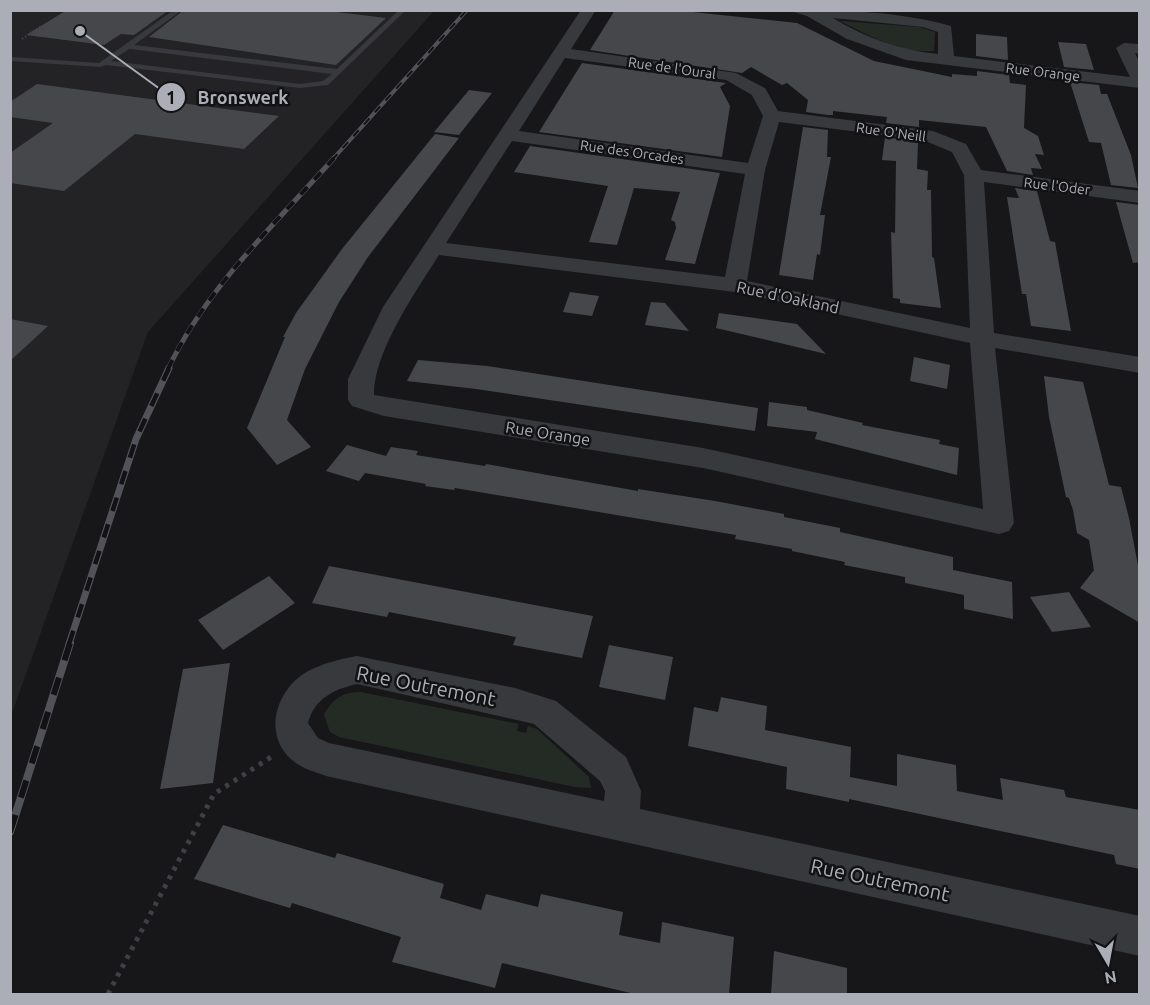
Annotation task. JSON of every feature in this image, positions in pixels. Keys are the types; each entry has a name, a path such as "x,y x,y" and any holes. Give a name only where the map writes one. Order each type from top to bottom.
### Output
{"street":[{"name":"Rue Orange","path":"589,10 394,307 361,379 361,400 384,407 703,458 999,523 982,338"},
{"name":"Rue Orange","path":"794,10 924,23 946,29 946,60"},
{"name":"Rue Orange","path":"811,12 852,36 906,55 1140,82"},
{"path":"1140,49 1124,48 1140,82"},
{"name":"Rue de l'Oural","path":"562,53 730,76 759,93 772,116"},
{"path":"735,285 755,170 772,116"},
{"name":"Rue O'Neill","path":"772,116 927,135 959,148 974,175 982,338"},
{"name":"Rue des Orcades","path":"508,135 755,170"},
{"name":"Rue l'Oder","path":"974,175 1140,197"},
{"name":"Rue d'Oakland","path":"432,248 735,285 982,338 1140,365"},
{"name":"Rue Outremont","path":"621,823 623,791 613,769 557,720 531,707 357,670 338,671 316,681 299,699 291,721 292,731 304,751 314,756 621,823 1140,936"}],"lane":[{"path":"106,63 179,10"},
{"path":"10,59 92,66 106,63 300,86 325,83 403,10"},
{"path":"130,47 339,72"}],"path":[{"path":"22,39 41,26"},
{"path":"108,994 214,794 272,757"}],"shaded area":[{"path":"11,11 434,11 148,332 11,716"},
{"path":"840,21 919,27 935,32 934,51 898,47"},
{"path":"361,692 519,724 517,731 526,733 528,726 537,729 589,777 591,788 575,787 339,737 330,732 324,715 331,705 343,695"}],"building":[{"path":"67,10 169,10 134,35 121,34 104,45 26,35"},
{"path":"184,10 320,10 386,18 336,65 149,37"},
{"path":"615,10 674,10 797,23 874,61 952,77 952,74 977,76 977,71 1009,75 1010,83 1026,85 1024,128 1038,136 1044,155 1035,154 1042,169 1031,168 1033,175 1007,171 986,127 919,120 919,127 886,123 887,117 833,111 833,115 806,112 808,100 787,83 782,85 751,67 742,73 590,50"},
{"path":"976,34 1007,37 1008,60 976,56"},
{"path":"1058,42 1086,44 1094,70 1064,67"},
{"path":"582,63 726,83 720,87 730,106 722,157 539,132"},
{"path":"1070,82 1099,85 1101,94 1107,94 1131,155 1138,188 1111,185 1101,143 1089,142"},
{"path":"37,84 279,116 244,149 135,134 64,191 10,183 10,153 53,123 10,117 10,102"},
{"path":"469,90 492,93 459,135 434,132"},
{"path":"803,127 828,130 827,157 831,157 820,215 825,215 820,255 817,254 813,280 779,275"},
{"path":"435,134 459,138 368,257 339,302 305,369 287,420 311,447 277,465 247,428 285,337 283,337 296,313 342,249"},
{"path":"885,137 918,142 917,169 928,171 927,190 931,190 932,257 941,308 900,303 900,299 893,298 891,232 895,233 896,161 882,160"},
{"path":"530,146 720,173 695,264 665,260 676,228 675,222 671,220 680,192 634,188 617,245 589,242 608,186 514,172"},
{"path":"1015,188 1037,191 1050,241 1055,242 1071,331 1031,326 1026,294 1022,294 1007,197 1019,198"},
{"path":"1116,202 1140,205 1140,262 1133,263"},
{"path":"570,292 599,296 592,316 563,312"},
{"path":"651,302 665,303 689,331 645,325"},
{"path":"719,313 797,324 826,354 716,328"},
{"path":"10,319 48,326 10,361"},
{"path":"914,357 950,365 947,389 910,381"},
{"path":"418,360 487,366 758,408 755,431 476,389 407,381"},
{"path":"1044,376 1083,382 1109,485 1121,487 1129,518 1140,576 1140,623 1080,588 1094,570 1089,540 1077,533 1073,510 1069,498 1066,497 1049,417"},
{"path":"769,402 807,407 807,410 863,423 862,425 940,440 939,444 959,448 957,475 815,439 817,432 767,426"},
{"path":"347,445 386,456 391,447 418,451 416,455 485,466 486,464 638,491 638,489 715,501 784,514 784,517 840,528 840,532 953,557 953,570 1012,582 1013,619 964,609 964,595 905,583 905,577 844,565 845,562 792,551 792,549 735,539 736,535 455,488 454,490 425,486 426,484 365,473 359,481 326,471"},
{"path":"329,566 593,616 582,658 513,645 516,637 389,612 387,617 312,603"},
{"path":"269,576 295,603 223,650 198,620"},
{"path":"1069,592 1091,627 1052,632 1030,597"},
{"path":"609,645 673,657 665,700 599,687"},
{"path":"230,663 213,783 160,789 183,669"},
{"path":"721,697 767,706 765,730 851,747 850,777 897,786 897,754 956,765 957,791 1003,800 1000,778 1064,790 1066,797 1140,810 1140,869 1116,864 1114,855 849,799 849,802 786,789 787,767 688,746 694,707 718,712"},
{"path":"223,825 335,858 337,853 444,884 440,898 481,910 486,894 538,907 541,894 623,912 619,935 660,943 662,922 734,937 729,994 635,994 502,963 495,988 392,962 401,937 292,903 290,908 194,879"},
{"path":"774,951 847,968 847,994 771,994"}],"railway":[{"path":"332,160 467,10"},
{"path":"168,369 184,339 222,284 334,158"},
{"path":"69,644 136,439 169,368"},
{"path":"10,832 70,643"}],"place":[{"name":"Bronswerk","path":"80,31"}]}
